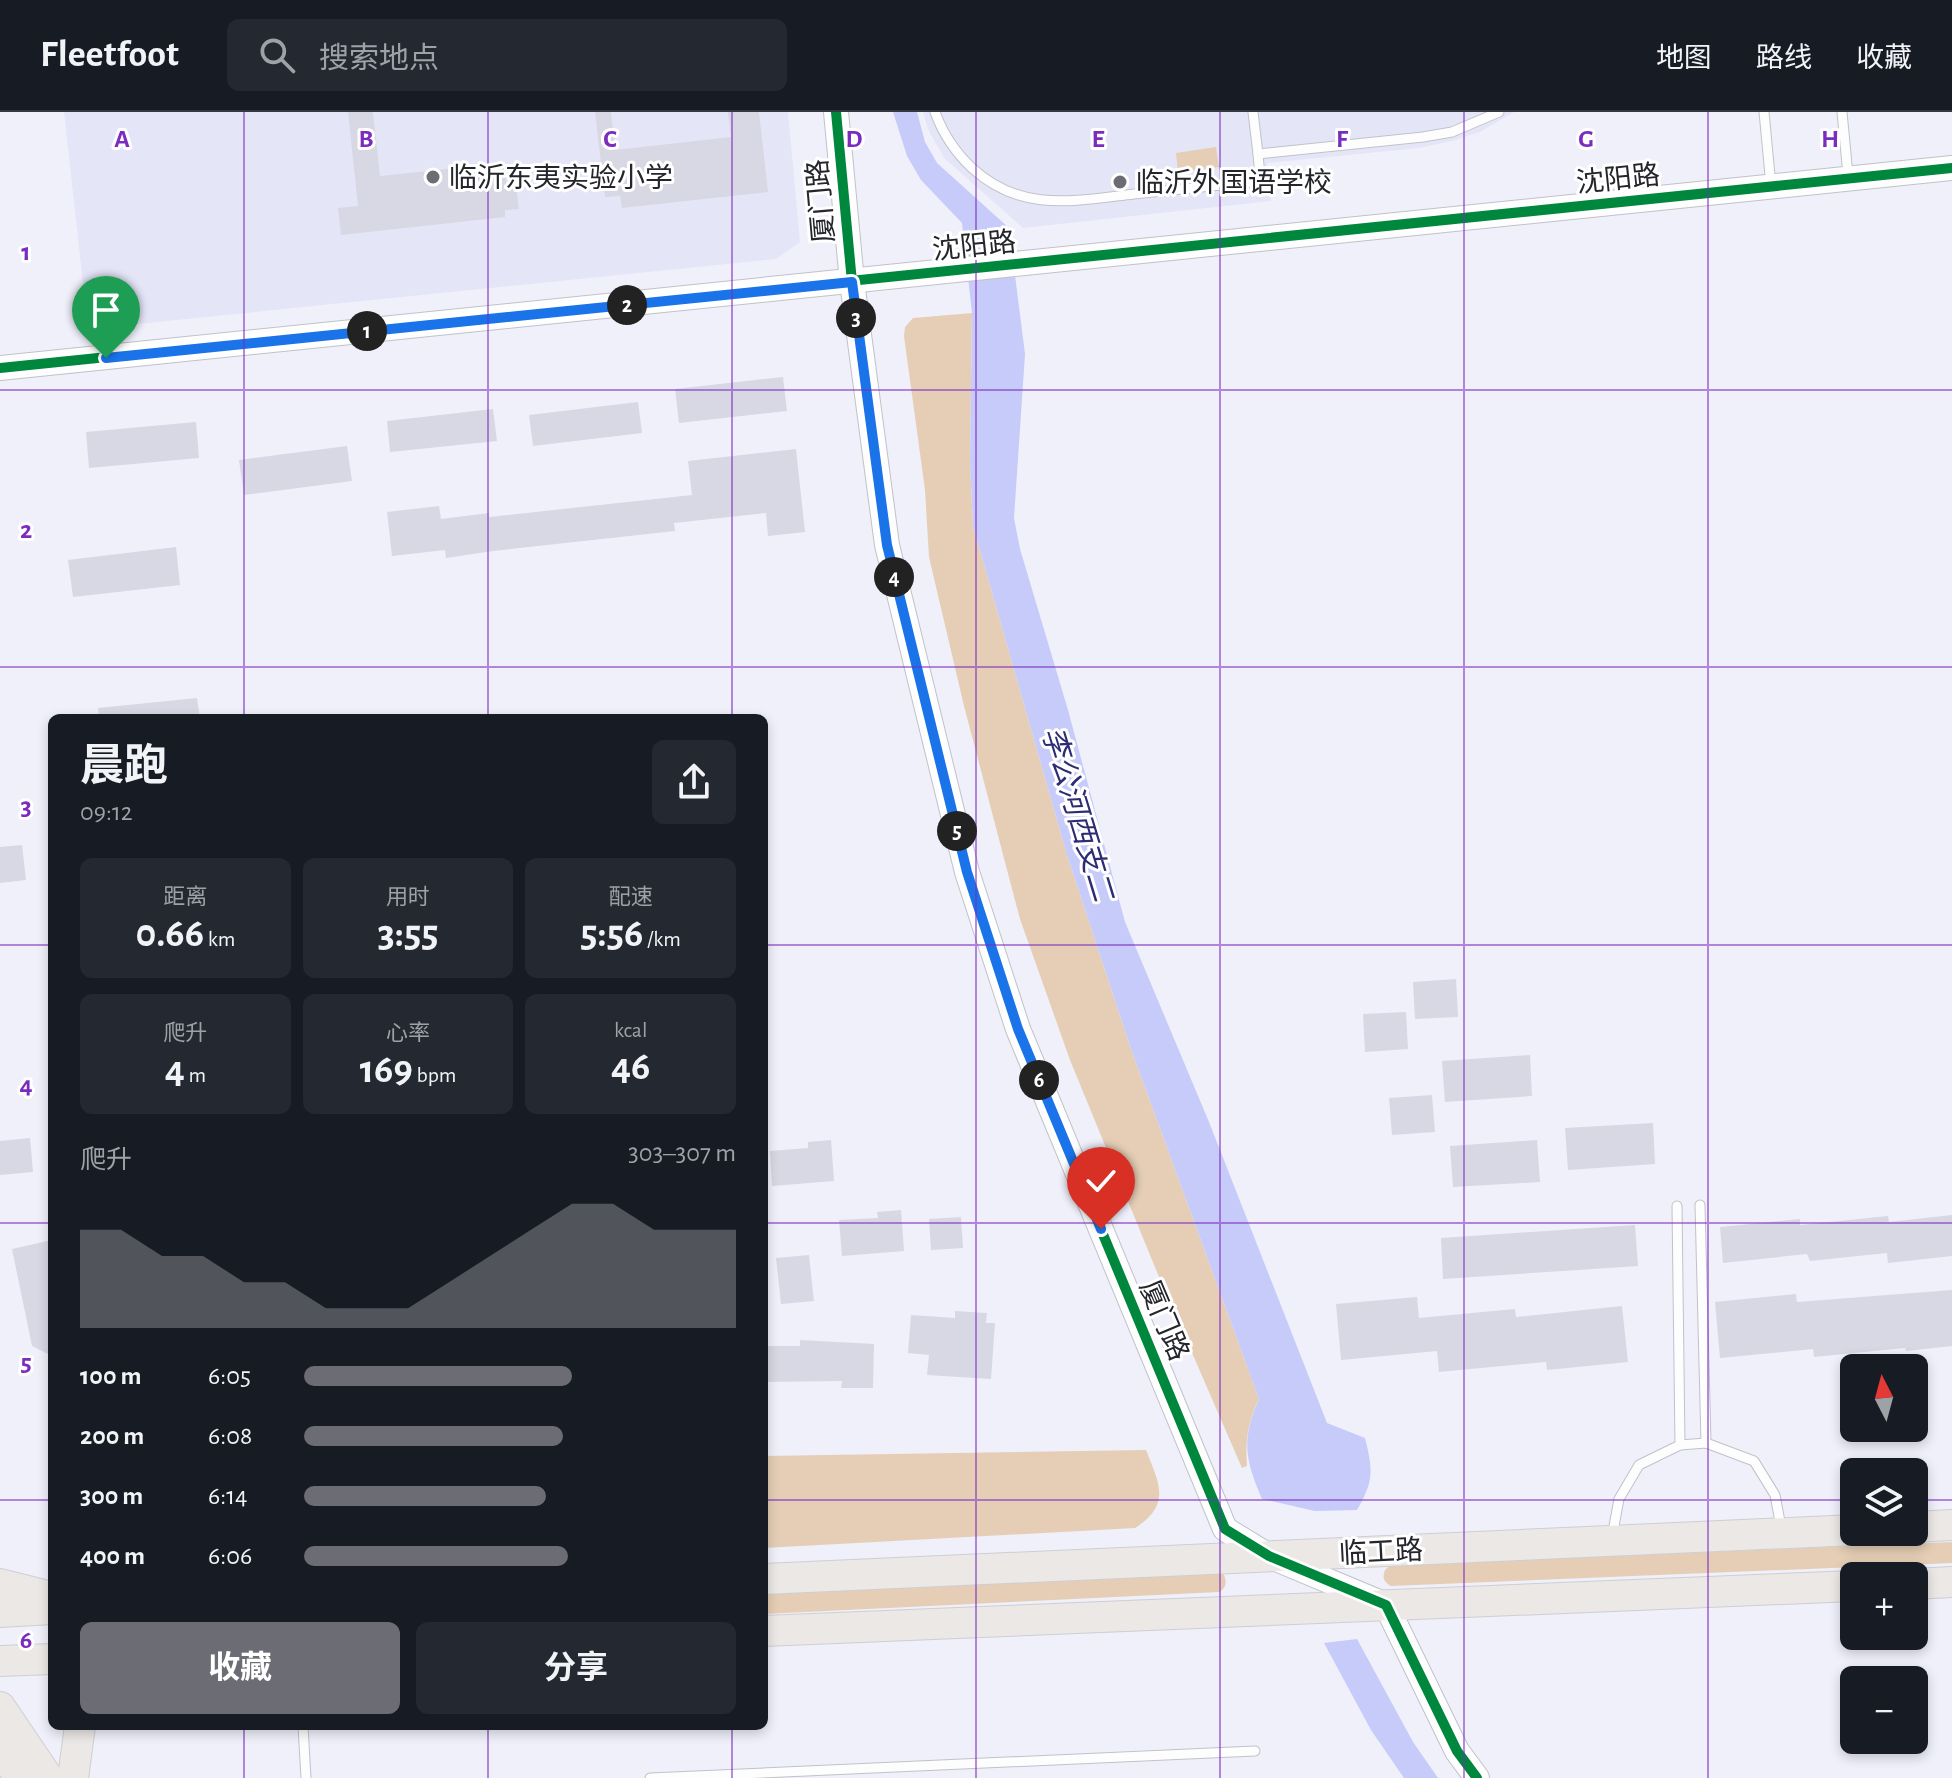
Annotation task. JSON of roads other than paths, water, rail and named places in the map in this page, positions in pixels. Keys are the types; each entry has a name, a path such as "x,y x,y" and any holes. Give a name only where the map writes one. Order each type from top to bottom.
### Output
{"main road":[{"path":"1928,1526 1952,1525"},
{"name":"临工路","path":"768,1579 1840,1531"},
{"path":"1928,1583 1952,1582"},
{"path":"0,1584 48,1596"},
{"name":"临工路","path":"768,1631 1840,1587"},
{"path":"0,1612 48,1609"},
{"path":"0,1661 48,1659"},
{"path":"0,1707 48,1778"},
{"path":"73,1778 79,1730"},
{"path":"0,1748 20,1778"}],"street":[{"name":"厦门路","path":"836,112 852,282 887,545 967,872 1024,1044 1225,1529 1269,1556 1386,1605"},
{"name":"沈阳路","path":"0,368 1952,168"},
{"path":"1386,1605 1457,1751 1477,1778"}],"lane":[{"path":"935,112 948,140 980,175 1005,191 1032,200 1068,202 1257,180 1261,174 1253,112"},
{"path":"1258,154 1452,132 1499,112"},
{"path":"1764,112 1771,186"},
{"path":"1842,112 1848,179"},
{"path":"1700,1205 1706,1443"},
{"path":"1677,1206 1680,1445"},
{"path":"1612,1540 1619,1499 1639,1465 1680,1445 1706,1443 1754,1461 1775,1495 1782,1533"},
{"path":"303,1730 306,1778"},
{"path":"650,1778 1255,1751"}],"water":[{"name":"李公河西支二","path":"893,112 917,112 925,142 937,163 1009,228 1025,354 1014,518 1020,549 1068,710 1125,922 1209,1122 1327,1423 1365,1438 1370,1475 1367,1491 1357,1510 1315,1511 1262,1499 1252,1472 1247,1449 1249,1426 1259,1399 1131,1049 1067,855 973,526 970,462 972,313 962,223 921,180 907,156"},
{"path":"1357,1639 1413,1742 1438,1778 1404,1778 1371,1730 1324,1643"}],"place":[{"name":"临沂东夷实验小学","path":"433,177"},
{"name":"临沂外国语学校","path":"1120,182"}]}
